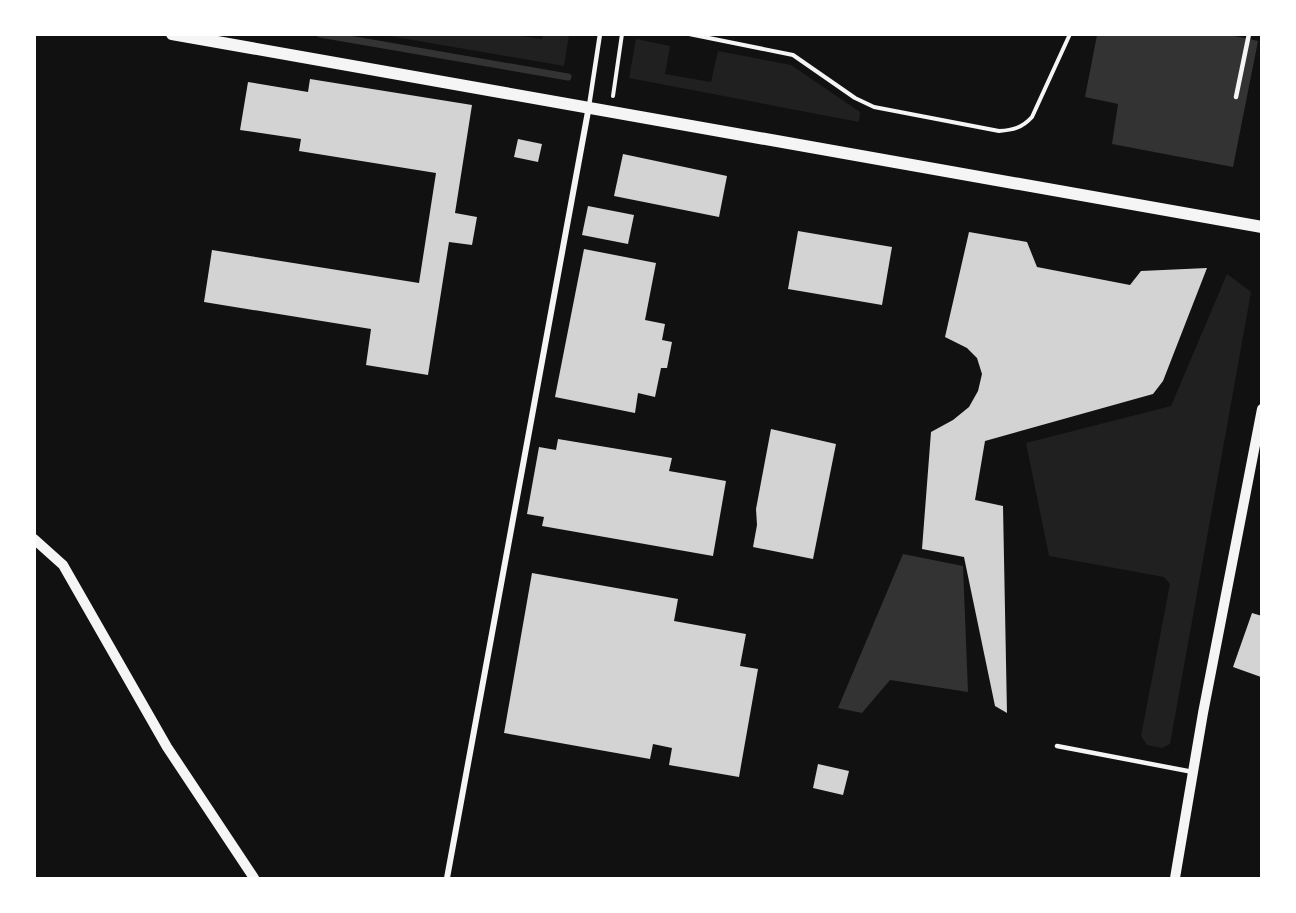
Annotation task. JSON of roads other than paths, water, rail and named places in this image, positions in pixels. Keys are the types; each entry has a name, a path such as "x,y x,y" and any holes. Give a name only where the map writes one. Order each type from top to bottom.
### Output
{"main road":[{"path":"172,34 589,106 1262,227"}],"street":[{"path":"447,879 589,106"},
{"path":"1175,879 1262,409"},
{"path":"34,539 63,565 167,747 254,879"}],"lane":[{"path":"589,106 600,34"},
{"path":"1236,97 1249,34"},
{"path":"1057,746 1193,772"}],"waterway":[{"path":"320,34 568,77"}]}
